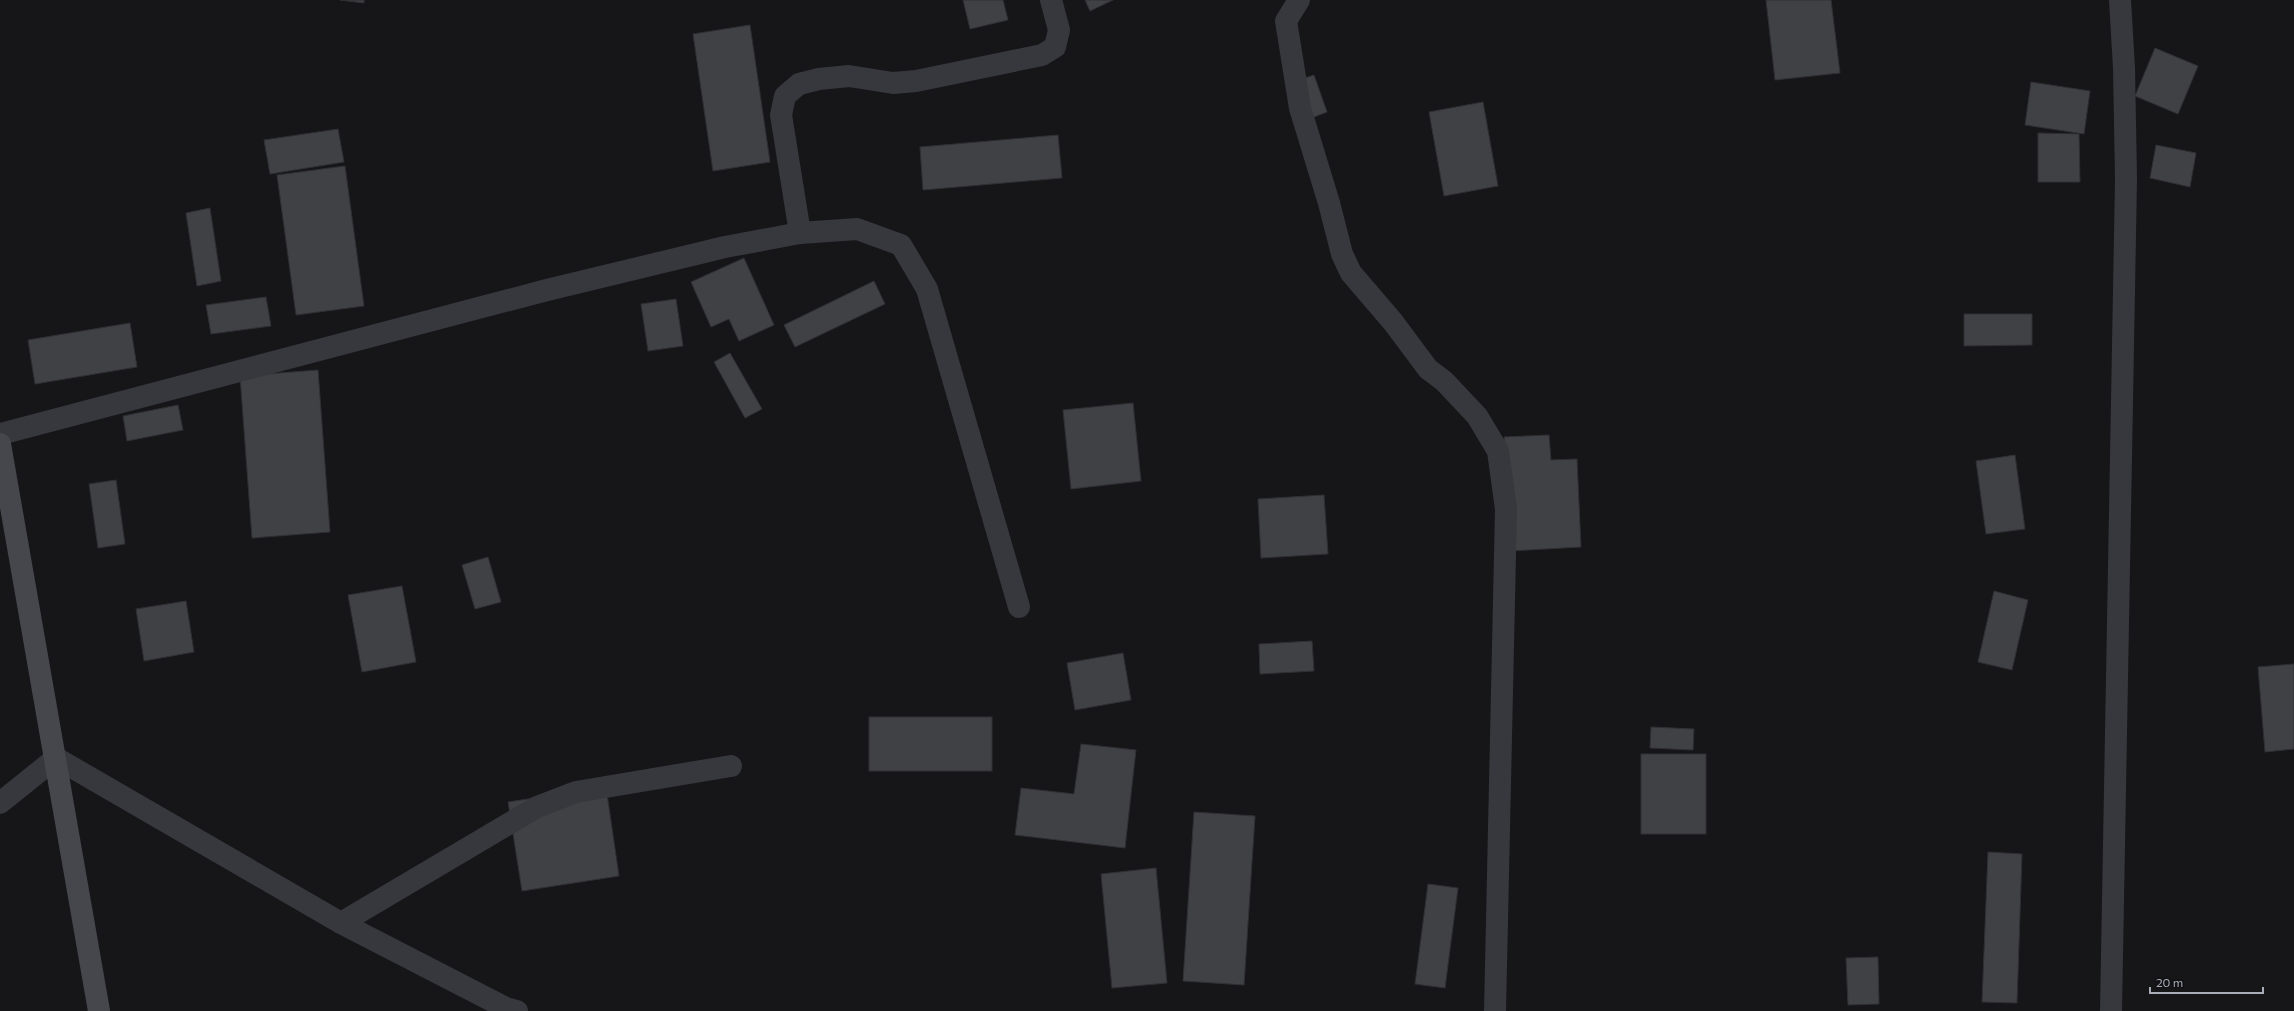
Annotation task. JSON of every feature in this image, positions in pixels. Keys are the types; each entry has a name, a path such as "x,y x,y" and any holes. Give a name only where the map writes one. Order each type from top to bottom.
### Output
{"main road":[{"path":"0,444 99,1011"}],"street":[{"path":"800,233 781,116 785,96 799,84 819,79 849,76 893,83 916,81 1042,55 1055,46 1059,30 1051,0"},
{"path":"1299,0 1286,21 1300,108 1329,203 1342,254 1352,273 1393,322 1428,369 1444,381 1477,416 1498,451 1506,509 1495,1011"},
{"path":"2111,1011 2126,179 2124,68 2120,0"},
{"path":"0,434 547,290 725,247 800,233 857,228 901,245 927,289 1019,607"},
{"path":"0,803 56,758 341,923 506,1008 517,1011"},
{"path":"341,923 537,807 576,792 731,766"}],"building":[{"path":"340,0 364,0 364,3"},
{"path":"963,0 1003,0 1008,20 970,29"},
{"path":"1085,0 1113,0 1090,11"},
{"path":"1766,0 1831,0 1840,73 1775,80"},
{"path":"750,25 770,162 713,171 693,34"},
{"path":"2155,48 2198,66 2178,114 2135,96"},
{"path":"1314,75 1327,112 1309,119 1296,81"},
{"path":"2031,82 2090,91 2084,134 2025,125"},
{"path":"1483,102 1498,186 1444,196 1429,112"},
{"path":"338,129 344,162 270,174 264,140"},
{"path":"2038,133 2079,134 2080,182 2038,182"},
{"path":"1058,135 1062,178 923,190 920,147"},
{"path":"2156,145 2196,153 2190,187 2150,178"},
{"path":"345,166 364,306 296,315 277,175"},
{"path":"210,208 221,281 197,286 186,213"},
{"path":"744,258 774,325 739,341 729,319 711,327 691,282"},
{"path":"874,281 885,304 795,347 784,325"},
{"path":"266,297 271,326 211,334 206,305"},
{"path":"676,299 683,346 648,351 641,304"},
{"path":"1964,314 2032,314 2032,345 1964,346"},
{"path":"130,323 137,367 35,384 28,340"},
{"path":"730,353 762,409 745,418 714,362"},
{"path":"318,370 330,532 252,538 240,376"},
{"path":"1133,403 1141,481 1071,489 1063,410"},
{"path":"178,405 183,430 127,441 123,416"},
{"path":"1549,435 1551,460 1577,459 1581,547 1510,551 1504,437"},
{"path":"2015,455 2025,529 1986,534 1976,461"},
{"path":"116,480 125,544 98,548 89,484"},
{"path":"1324,495 1328,554 1261,558 1258,499"},
{"path":"488,557 501,602 475,609 462,565"},
{"path":"402,586 416,662 362,672 348,595"},
{"path":"1994,591 2028,600 2012,670 1978,662"},
{"path":"186,601 194,652 144,661 136,609"},
{"path":"1312,641 1314,671 1260,674 1259,644"},
{"path":"1123,653 1131,700 1075,710 1067,663"},
{"path":"2294,664 2294,749 2265,752 2258,667"},
{"path":"869,717 992,717 992,771 869,771"},
{"path":"1651,727 1694,729 1693,750 1650,748"},
{"path":"1081,744 1136,750 1125,848 1015,835 1021,788 1074,794"},
{"path":"1641,754 1706,754 1706,834 1641,834"},
{"path":"606,787 619,876 522,891 508,802"},
{"path":"1194,812 1255,816 1244,985 1183,981"},
{"path":"1988,852 2022,854 2017,1003 1982,1002"},
{"path":"1156,868 1167,983 1112,988 1101,874"},
{"path":"1428,884 1458,888 1445,988 1415,984"},
{"path":"1878,957 1879,1004 1848,1005 1846,958"}]}
